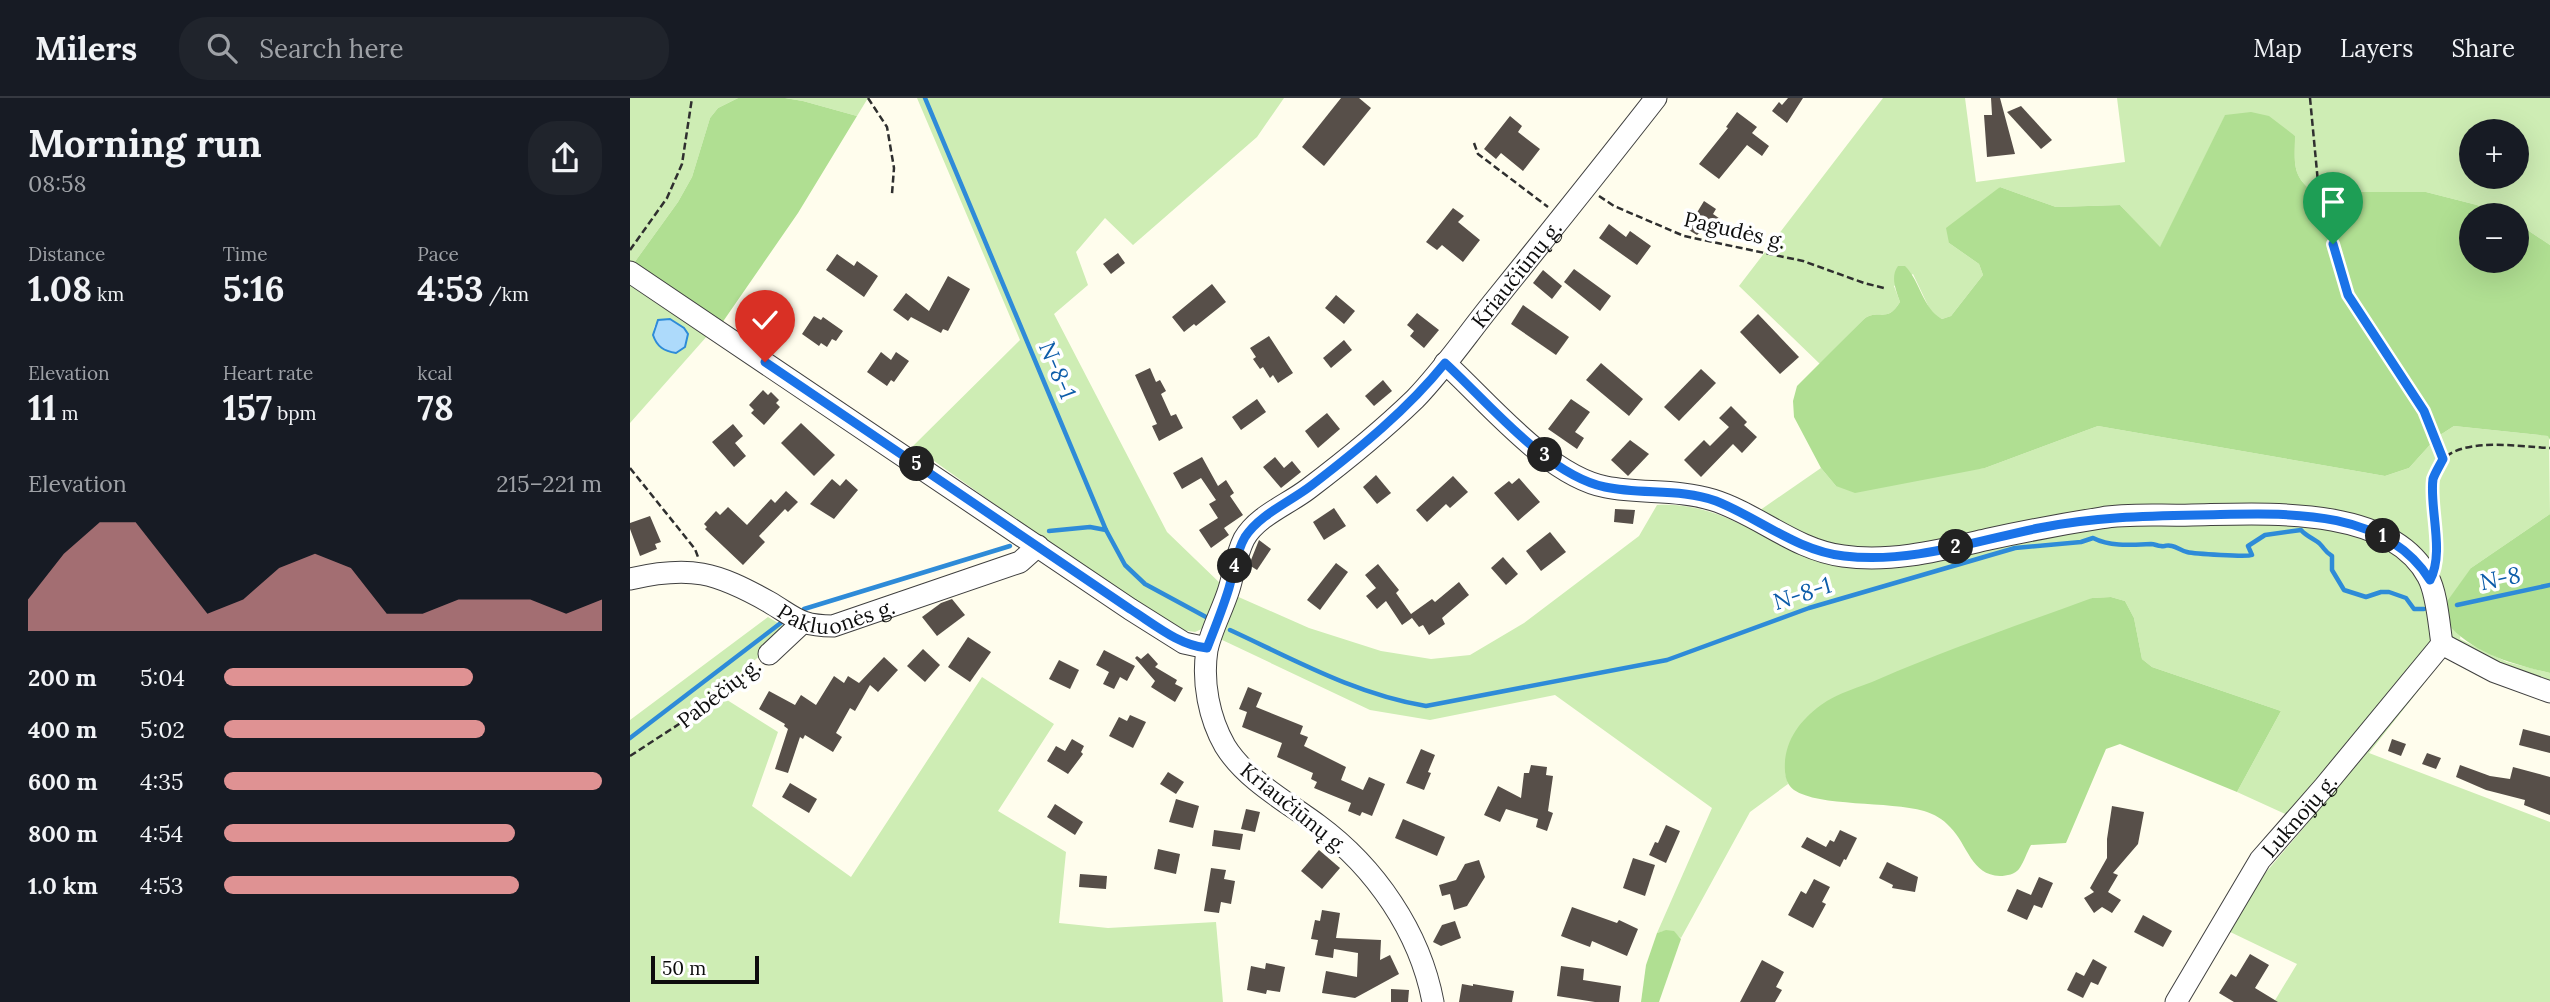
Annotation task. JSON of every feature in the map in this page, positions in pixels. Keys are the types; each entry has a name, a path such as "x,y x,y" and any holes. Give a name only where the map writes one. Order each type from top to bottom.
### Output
{"street":[{"name":"Kriaučiūnų g.","path":"1433,1002 1422,958 1402,918 1387,896 1340,842 1240,765 1228,750 1211,714 1206,670 1207,648 1230,587 1237,557 1251,530 1371,438 1416,397 1656,98"},
{"path":"630,272 1130,609 1184,643 1207,648"},
{"path":"1445,363 1535,448 1590,482 1604,487 1690,495 1715,501 1806,546 1841,556 1871,558 1922,554 2105,517 2291,514 2331,519 2384,537 2407,552 2430,580 2442,644 2495,673 2550,692"},
{"name":"Pakluonės g.","path":"630,579 662,572 699,573 733,583 802,623 833,626 863,618 970,577 1020,562 1038,546"},
{"name":"Pabėčių g.","path":"769,654 802,623"},
{"name":"Luknojų g.","path":"2176,1002 2260,860 2324,788 2442,644"}],"path":[{"path":"630,250 667,198 682,164 692,98"},
{"path":"868,98 887,127 894,168 892,194"},
{"path":"2310,98 2319,192 2348,295 2424,411 2443,459"},
{"path":"1474,143 1478,154 1561,218"},
{"name":"Pagudės g.","path":"1586,187 1615,206 1684,236 1803,261 1884,288"},
{"path":"2430,580 2436,554 2433,479 2443,459 2457,448 2486,445 2550,449"},
{"path":"630,468 695,549 699,573"},
{"name":"Pabėčių g.","path":"630,755 716,700 748,668 769,654"}],"green space":[{"path":"630,98 738,98 718,108 710,118 692,177 678,202 634,263 630,261"},
{"path":"738,98 785,98 857,116 798,213 722,323 634,263 678,202 692,177 710,118 718,108"},
{"path":"785,98 868,98 857,116"},
{"path":"917,98 1284,98 1257,137 1133,245 1105,218 1076,252 1088,285 1054,314 1167,532 1223,586 1204,628 1195,632 1175,629 913,446 1020,340"},
{"path":"1883,98 1965,98 1976,182 2125,162 2117,98 2550,98 2550,245 2529,231 2529,203 2469,203 2426,192 2313,192 2298,174 2295,136 2225,116 2160,248 2120,205 2056,207 2000,187 1949,243 1979,264 1983,275 1951,316 1942,319 1932,314 1913,274 1894,286 1900,302 1895,309 1887,314 1864,319 1820,364 1739,286"},
{"path":"2251,112 2269,116 2295,136 2298,174 2313,192 2426,192 2469,203 2459,203 2459,273 2529,273 2529,231 2550,245 2550,440 2548,436 2454,426 2437,437 2409,468 2385,476 2098,426 1985,468 1855,493 1836,486 1821,468 1794,417 1793,401 1797,386 1864,319 1887,314 1895,309 1900,302 1894,279 1898,266 1905,266 1910,272 1935,314 1942,319 1951,316 1983,275 1979,264 1949,243 1946,228 2000,187 2056,207 2120,205 2160,247 2225,115"},
{"path":"630,282 708,335 630,423","holes":["670,319 684,328 653,335 658,320"]},
{"path":"2098,426 2385,476 2409,468 2437,437 2454,426 2549,436 2550,514 2471,568 2460,639 2507,662 2550,673 2550,694 2444,658 2369,753 2550,822 2550,1002 2274,1002 2297,964 2224,929 2245,897 2307,824 2237,792 2281,711 2152,667 2142,659 2134,618 2125,601 2111,597 2092,598 1785,773 1788,784 1750,812 1681,938 1670,931 1657,933 1712,808 1555,695 1430,720 1370,710 1218,638 1234,595 1309,628 1381,651 1431,659 1470,655 1524,623 1639,536 1657,505 1700,509 1740,524 1821,468 1836,486 1985,468"},
{"path":"2550,514 2550,673 2521,666 2481,650 2447,623 2448,600 2471,568"},
{"path":"2111,597 2125,601 2134,618 2142,659 2152,667 2281,711 2237,792 2120,744 2106,749 2066,843 2031,845 2017,871 2000,876 1990,874 1976,865 1950,827 1931,814 1909,808 1820,799 1794,790 1786,779 1785,761 1794,734 1813,711 1827,701 2012,627 2092,598"},
{"path":"768,617 790,630 716,693 778,732 752,806 851,877 982,677 1054,724 998,811 1066,852 1059,923 1108,928 1216,922 1223,1002 630,1002 630,720"},
{"path":"1674,931 1681,939 1659,1002 1641,1002 1646,965 1657,933"}],"water":[{"path":"670,319 688,334 685,347 676,353 661,348 653,335 658,320"}],"building":[{"path":"1341,98 1359,98 1371,108 1324,166 1302,147"},
{"path":"1788,98 1803,98 1787,123 1772,111 1779,102 1782,105"},
{"path":"1991,98 2000,98 2015,154 1987,157 1984,115 1992,115"},
{"path":"2021,106 2052,140 2041,149 2007,112"},
{"path":"1737,112 1757,127 1752,133 1769,146 1762,156 1747,145 1719,179 1699,164 1728,128 1726,127"},
{"path":"1510,116 1522,126 1518,132 1540,149 1523,171 1501,153 1496,159 1484,149"},
{"path":"1704,201 1716,209 1713,214 1726,223 1716,237 1704,228 1697,235 1687,229"},
{"path":"1453,208 1464,216 1458,222 1480,240 1463,262 1442,245 1437,250 1426,242"},
{"path":"1609,224 1626,237 1630,231 1651,246 1637,265 1599,238"},
{"path":"1118,253 1125,263 1111,274 1103,264"},
{"path":"837,254 854,266 857,261 878,276 864,297 826,270"},
{"path":"1574,269 1611,296 1600,311 1564,282"},
{"path":"1543,270 1562,286 1552,299 1533,283"},
{"path":"948,276 970,289 948,331 943,329 941,333 911,317 908,321 893,310 906,293 929,311"},
{"path":"1212,284 1226,302 1184,332 1172,317"},
{"path":"1336,295 1355,311 1344,324 1325,308"},
{"path":"1523,305 1569,337 1556,355 1511,324"},
{"path":"1417,313 1439,330 1424,348 1410,336 1414,331 1407,325"},
{"path":"1758,314 1799,357 1780,374 1740,332"},
{"path":"814,316 821,320 823,317 843,331 836,341 832,339 827,347 821,343 819,346 802,334"},
{"path":"1269,336 1293,373 1278,383 1273,375 1270,378 1263,367 1260,369 1250,348"},
{"path":"1344,340 1352,350 1331,368 1323,358"},
{"path":"881,352 891,360 896,352 909,361 894,382 891,380 887,386 867,372"},
{"path":"1601,363 1643,399 1629,416 1586,380"},
{"path":"1150,368 1156,382 1160,380 1166,391 1161,394 1171,416 1176,414 1183,428 1159,441 1152,426 1157,424 1135,375"},
{"path":"1701,369 1716,383 1679,421 1664,407"},
{"path":"1383,380 1392,391 1374,406 1365,396"},
{"path":"763,390 768,395 771,392 779,400 776,403 780,407 764,425 751,413 754,410 749,405"},
{"path":"1257,399 1266,412 1241,430 1232,417"},
{"path":"1571,399 1590,412 1575,432 1584,438 1577,449 1548,429"},
{"path":"1731,406 1747,422 1744,425 1757,437 1742,453 1733,444 1701,477 1684,460 1704,440 1710,446 1729,427 1719,418"},
{"path":"1327,413 1340,429 1318,448 1305,431"},
{"path":"801,423 835,455 814,476 781,443"},
{"path":"733,424 743,436 735,443 746,456 734,467 712,442"},
{"path":"1630,440 1649,454 1628,476 1611,460"},
{"path":"1202,457 1218,486 1226,480 1234,493 1230,496 1243,515 1224,528 1229,535 1211,548 1199,530 1218,518 1209,504 1216,500 1201,478 1182,489 1173,473"},
{"path":"1275,457 1284,468 1292,461 1301,472 1281,488 1263,467"},
{"path":"1376,475 1391,493 1377,504 1363,487"},
{"path":"1453,476 1468,492 1450,508 1446,504 1427,522 1416,510"},
{"path":"1519,478 1540,502 1518,521 1494,493 1509,481 1512,484"},
{"path":"832,479 840,486 846,479 858,490 834,519 810,504"},
{"path":"786,491 798,502 788,512 785,509 759,536 765,542 743,565 705,529 707,527 704,524 716,511 720,515 728,507 747,525 771,499 775,503"},
{"path":"1334,508 1346,526 1324,540 1313,522"},
{"path":"1615,509 1635,510 1633,524 1614,522"},
{"path":"650,516 661,542 655,544 657,549 640,556 630,523"},
{"path":"1550,532 1566,552 1541,571 1526,551"},
{"path":"1259,540 1271,549 1257,570 1249,565"},
{"path":"1503,557 1518,574 1506,585 1491,568"},
{"path":"1336,563 1348,572 1320,610 1307,600"},
{"path":"1378,564 1399,590 1396,593 1411,614 1432,599 1435,602 1459,582 1469,595 1442,618 1445,624 1429,635 1423,625 1419,627 1412,618 1402,625 1386,601 1377,609 1366,596 1376,588 1365,575"},
{"path":"952,599 965,615 937,636 922,617 941,603"},
{"path":"968,637 991,652 970,682 948,667"},
{"path":"923,649 940,665 925,682 907,666"},
{"path":"1104,650 1135,666 1127,681 1120,677 1114,689 1103,684 1109,672 1096,665"},
{"path":"1148,653 1158,664 1155,667 1177,680 1175,684 1183,688 1175,702 1151,687 1155,681 1135,658 1137,656 1141,659"},
{"path":"884,657 898,670 878,692 870,685 855,711 850,708 836,733 842,737 833,752 805,735 803,739 800,737 788,773 775,769 788,729 785,724 759,709 769,691 795,705 801,695 816,705 834,676 844,683 848,676 859,683"},
{"path":"1059,660 1079,670 1070,689 1049,679"},
{"path":"1248,687 1262,693 1256,707 1303,726 1300,734 1308,737 1304,746 1346,767 1341,780 1363,790 1369,777 1385,784 1372,816 1362,812 1360,816 1348,811 1351,803 1314,788 1317,782 1311,779 1313,773 1277,757 1282,743 1242,727 1247,712 1239,709"},
{"path":"1130,715 1146,722 1133,748 1109,736 1119,717 1127,721"},
{"path":"2523,729 2550,736 2550,753 2519,745"},
{"path":"1072,739 1084,746 1081,752 1083,754 1068,774 1047,761 1056,746 1065,751"},
{"path":"2392,739 2406,744 2401,756 2388,751"},
{"path":"1421,749 1435,755 1424,790 1406,783"},
{"path":"2427,753 2441,758 2436,769 2422,764"},
{"path":"1531,765 1547,767 1546,775 1553,776 1548,811 1553,813 1547,831 1536,827 1538,819 1506,809 1500,822 1484,815 1498,786 1521,798 1524,773 1529,773"},
{"path":"2460,765 2490,776 2510,779 2513,767 2550,777 2550,815 2524,805 2525,800 2486,790 2456,777"},
{"path":"1168,772 1184,782 1176,794 1160,784"},
{"path":"790,783 817,799 809,813 782,797"},
{"path":"1176,799 1199,806 1193,828 1169,822"},
{"path":"1055,804 1083,822 1075,835 1047,817"},
{"path":"2112,806 2144,812 2138,844 2113,873 2118,875 2108,892 2121,900 2112,913 2102,907 2094,913 2084,898 2094,892 2090,888 2107,858"},
{"path":"1246,809 1260,812 1255,832 1241,829"},
{"path":"1403,819 1445,837 1437,856 1395,838"},
{"path":"1666,825 1680,831 1666,863 1649,855"},
{"path":"1214,830 1243,834 1240,850 1212,846"},
{"path":"1840,830 1857,838 1840,867 1801,847 1807,837 1826,847 1830,840 1834,842"},
{"path":"1158,849 1180,854 1176,874 1154,869"},
{"path":"1319,850 1340,868 1322,889 1301,871"},
{"path":"1633,858 1655,865 1645,896 1623,888"},
{"path":"1479,860 1485,877 1467,906 1454,910 1450,894 1442,896 1439,885 1456,880 1465,864"},
{"path":"1887,862 1918,877 1915,892 1892,888 1893,885 1879,878"},
{"path":"1211,868 1226,870 1224,879 1235,881 1231,904 1221,902 1219,913 1204,911"},
{"path":"1080,874 1107,876 1106,889 1079,887"},
{"path":"2039,877 2053,883 2042,908 2034,905 2027,920 2007,911 2017,889 2031,895"},
{"path":"1814,879 1830,887 1822,902 1826,904 1813,928 1788,915 1801,891 1806,894"},
{"path":"1572,907 1617,923 1619,920 1638,929 1627,956 1592,941 1590,947 1561,936"},
{"path":"1322,910 1340,913 1336,938 1381,940 1380,960 1390,955 1399,974 1355,998 1322,993 1326,971 1357,977 1358,953 1334,949 1333,958 1315,955 1318,940 1311,939 1315,920 1320,921"},
{"path":"2143,915 2172,931 2163,947 2134,932"},
{"path":"1455,921 1461,938 1441,946 1433,942 1442,925"},
{"path":"2250,954 2269,965 2255,988 2278,1002 2234,1002 2219,993 2231,974 2236,977"},
{"path":"2093,959 2107,967 2098,985 2091,982 2083,998 2067,990 2076,972 2084,976"},
{"path":"1762,960 1784,972 1776,987 1782,990 1775,1002 1740,1002"},
{"path":"1266,963 1285,967 1280,992 1267,990 1266,994 1247,990 1251,966 1265,969"},
{"path":"1561,966 1584,969 1583,980 1621,986 1619,1002 1595,1002 1557,996"},
{"path":"1462,984 1514,991 1512,1002 1459,1002"},
{"path":"1391,989 1409,990 1408,1002 1391,1002"}],"waterway":[{"name":"N-8-1","path":"925,98 1106,530 1125,565 1145,584 1206,617"},
{"path":"1049,531 1090,527 1106,530"},
{"name":"N-8-1","path":"1230,630 1350,685 1400,701 1426,706 1667,660 1809,608 2015,548 2081,542 2093,538 2114,544 2169,545 2192,553 2248,556 2252,555 2248,546 2265,535 2301,530 2332,556 2332,570 2344,590 2366,597 2389,592 2406,598 2414,609 2424,609"},
{"path":"804,609 1010,546"},
{"name":"N-8","path":"2457,605 2550,585"},
{"path":"630,738 782,622"}],"route":[{"path":"765,362 1130,609 1195,647 1207,648 1230,587 1237,557 1251,530 1261,520 1306,490 1392,420 1445,363 1535,448 1590,482 1604,487 1690,495 1715,501 1806,546 1841,556 1871,558 1922,554 2105,517 2291,514 2331,519 2384,537 2407,552 2430,580 2436,554 2433,479 2443,459 2424,411 2348,295 2333,244"}]}
